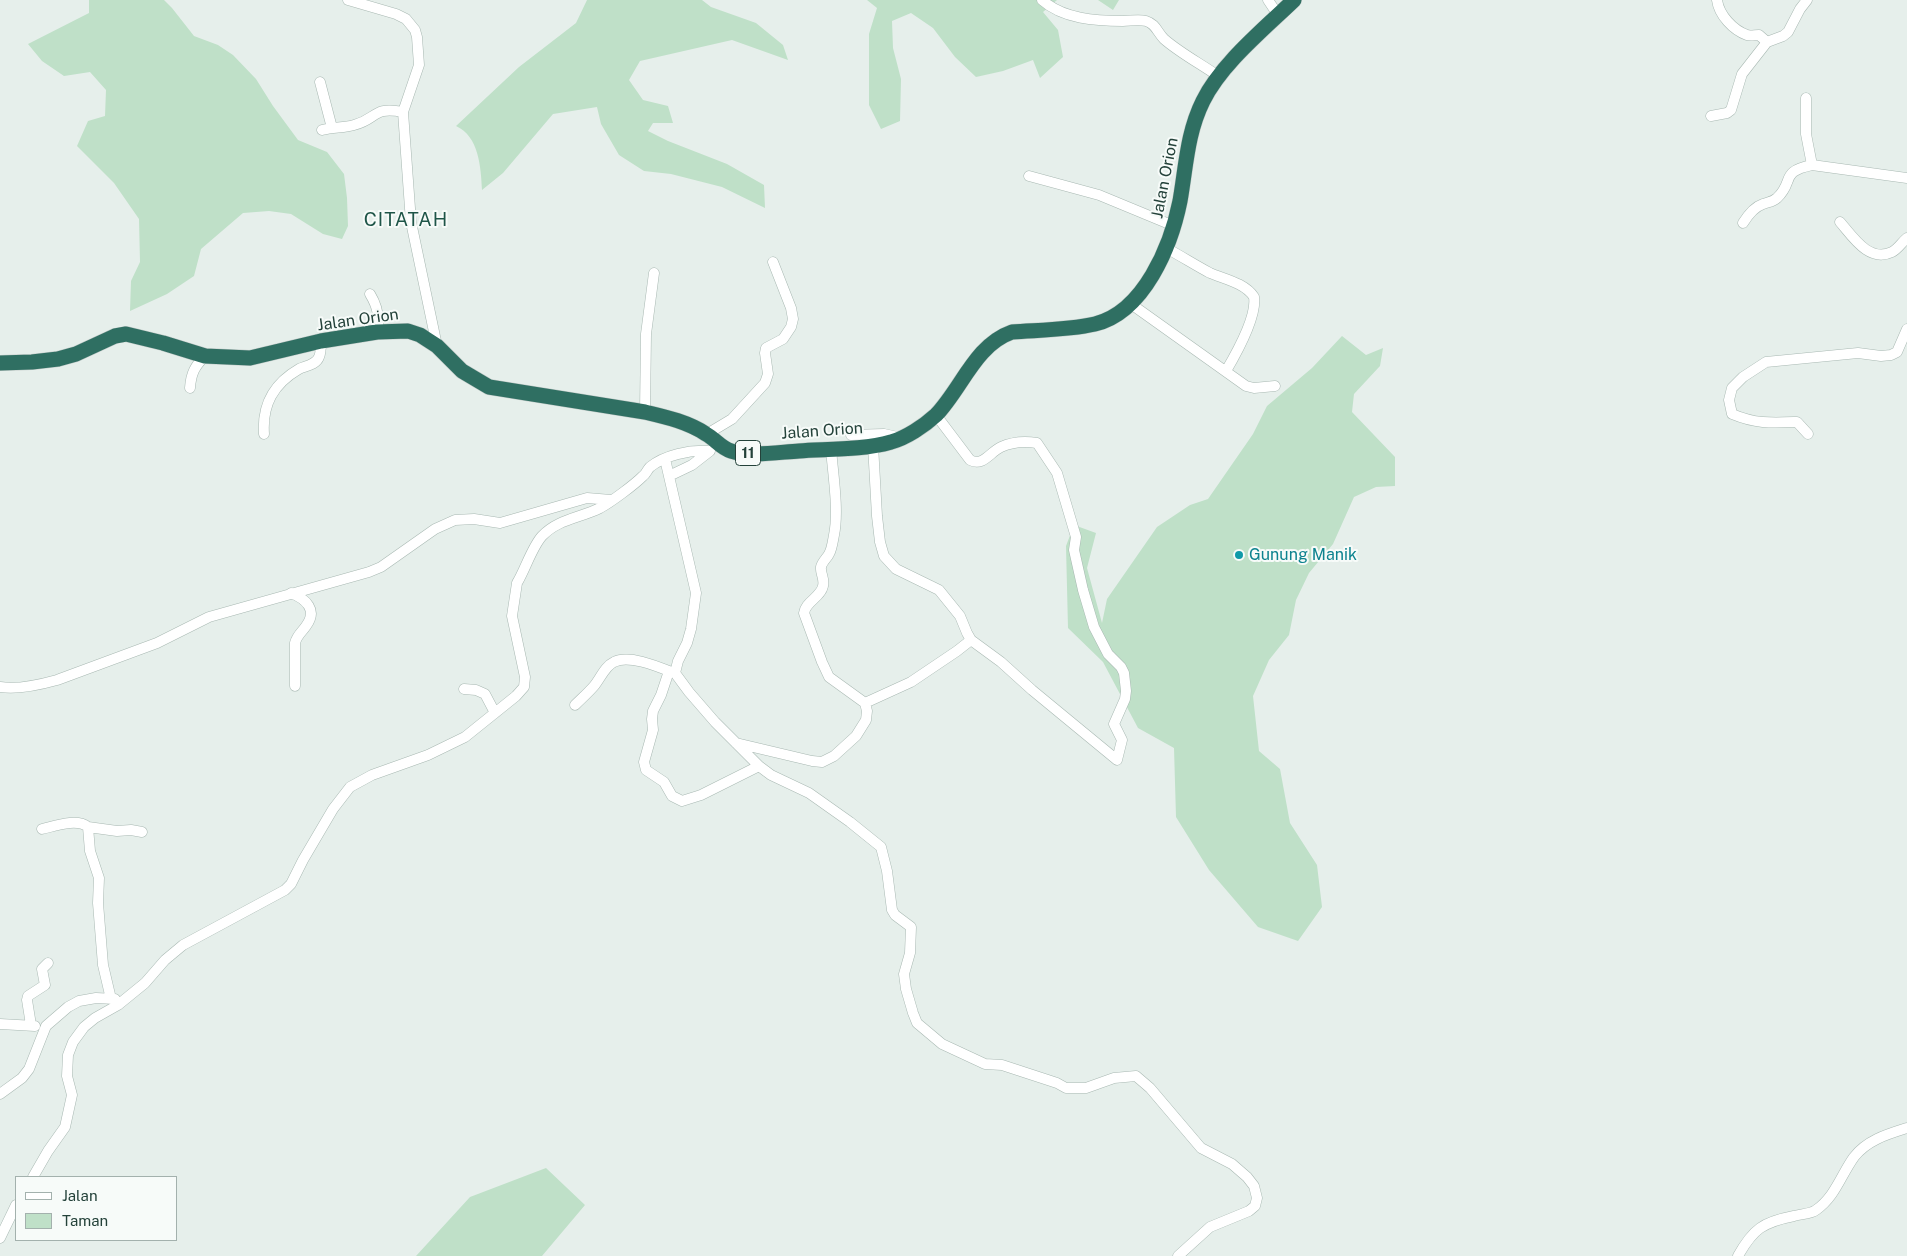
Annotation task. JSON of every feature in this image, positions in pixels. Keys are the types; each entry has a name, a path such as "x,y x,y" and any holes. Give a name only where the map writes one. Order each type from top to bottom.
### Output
{"highway":[{"name":"Jalan Orion","path":"0,363 32,362 76,354 115,336 126,334 205,356 250,358 377,332 408,330 437,346 462,371 489,387 646,412 677,420 707,434 726,449 745,453 831,449 890,443 903,438 936,415 981,353 1003,335 1012,332 1096,324 1114,316 1131,304 1153,274 1166,248 1180,202 1188,146 1195,122 1210,88 1218,76 1294,0"}],"street":[{"path":"348,0 396,14 406,19 415,30 419,51 419,65 403,112 411,222 437,346"},
{"path":"1042,0 1048,5 1079,18 1098,21 1143,20 1151,23 1155,25 1164,39 1218,76"},
{"path":"1268,0 1278,15"},
{"path":"1717,0 1717,6 1724,18 1734,28 1748,36 1759,35 1767,42"},
{"path":"1711,116 1727,113 1731,110 1742,74 1767,42 1788,32 1807,0"},
{"path":"320,82 327,129 354,125 365,121 376,112 385,110 403,112"},
{"path":"1806,98 1806,134 1812,166"},
{"path":"1743,222 1755,208 1778,198 1795,170 1812,166 1907,178"},
{"path":"1029,176 1099,195 1174,226"},
{"path":"1840,222 1865,250 1873,253 1893,251 1907,238"},
{"path":"1166,248 1211,273 1238,284 1253,294 1255,300 1249,324 1238,350 1226,371"},
{"path":"707,434 732,419 765,383 768,374 766,348 783,340 791,327 793,319 792,308 787,301 773,262"},
{"path":"646,412 646,334 654,273"},
{"path":"370,294 375,302 378,314 377,332"},
{"path":"1131,304 1246,386 1254,388 1275,386"},
{"path":"1808,434 1797,422 1750,422 1732,414 1729,400 1732,388 1743,377 1766,362 1858,353 1881,356 1891,355 1897,352 1907,329"},
{"path":"264,434 265,409 268,400 279,386 299,369 317,360 320,354 321,342"},
{"path":"190,388 190,377 194,367 205,356"},
{"path":"873,445 877,516 880,542 884,556 896,569 944,594 960,616 971,640 1001,662 1032,690 1118,760 1122,740 1114,724 1125,699 1124,673 1121,667 1108,654 1094,626 1074,550 1076,537 1057,473 1037,443 1023,441 1001,447 980,462 975,463 970,460 936,415"},
{"path":"851,435 884,434 903,438"},
{"path":"33,1176 65,1127 72,1095 67,1076 68,1055 73,1042 84,1027 95,1018 118,1005 145,983 165,960 183,945 285,890 291,884 333,809 350,787 358,781 428,755 465,737 516,696 525,684 525,677 512,616 517,584 540,537 550,528 565,520 599,508 644,476 650,468 665,459 693,450 726,449"},
{"path":"735,743 822,762 834,756 856,736 866,720 867,711 865,704 829,677 804,613 804,609 818,596 823,587 821,564 829,554 834,535 835,495 831,449"},
{"path":"669,476 692,465 708,451"},
{"path":"665,459 696,593 687,643 653,711 653,730 644,762 646,770 664,782 672,796 682,801 701,795 760,766"},
{"path":"0,687 20,687 44,684 57,680 157,643 209,617 352,577 381,567 436,529 455,520 474,519 500,523 509,522 587,498 611,500"},
{"path":"291,594 308,602 311,614 310,620 297,636 295,642 295,686"},
{"path":"865,704 911,682 951,656 971,640"},
{"path":"575,705 595,685 604,671 613,662 624,660 642,662 672,672 735,743 760,766 771,775 808,793 850,822 880,847 887,871 892,910 895,915 911,927 910,953 904,974 913,1014 918,1023 942,1044 986,1064 1002,1065 1057,1083 1066,1088 1086,1088 1114,1078 1136,1076 1150,1088 1202,1148 1232,1164 1247,1177 1254,1186 1257,1198 1256,1206 1249,1211 1210,1227 1178,1256"},
{"path":"464,690 476,690 485,694 494,713"},
{"path":"42,829 71,823 117,831 131,830 142,832"},
{"path":"88,827 90,851 99,878 98,904 103,965 111,999"},
{"path":"31,1025 28,996 45,985 42,969 48,963"},
{"path":"0,1094 22,1078 29,1069 46,1026 74,1003 96,998 124,999"},
{"path":"0,1024 46,1026"},
{"path":"1738,1256 1748,1237 1767,1222 1815,1211 1834,1192 1855,1156 1865,1146 1885,1134 1907,1128"},
{"path":"0,1238 15,1207"}],"green space":[{"path":"89,0 164,0 194,36 218,45 233,55 256,79 298,140 327,152 344,174 348,226 342,239 323,234 291,214 269,211 243,213 201,249 194,276 167,294 130,311 131,281 140,262 139,219 114,183 77,146 88,121 105,116 106,90 90,72 64,76 42,61 28,44 89,13"},
{"path":"587,0 702,0 711,7 756,23 783,45 788,60 732,40 640,61 629,80 643,100 668,106 673,123 653,123 648,131 668,141 727,164 764,185 765,208 722,187 671,174 644,171 619,155 601,124 597,107 553,114 503,173 482,190 481,172 474,145 470,137 456,126 519,67 576,23"},
{"path":"867,0 1057,0 1043,12 1058,30 1063,57 1040,78 1033,60 1003,71 976,77 955,57 933,28 911,13 892,21 893,48 901,79 900,121 881,129 869,105 869,34 877,8"},
{"path":"1098,0 1119,0 1113,10"},
{"path":"1342,336 1366,355 1383,348 1380,366 1354,394 1352,412 1395,457 1395,486 1376,487 1354,497 1333,544 1309,573 1296,600 1289,635 1269,660 1253,696 1259,751 1280,769 1290,823 1317,865 1322,907 1298,941 1258,927 1209,870 1176,817 1174,748 1138,728 1103,662 1068,628 1066,546 1074,525 1096,533 1087,568 1102,623 1107,599 1157,527 1190,505 1208,499 1253,434 1267,406 1312,368"},
{"path":"546,1168 585,1205 542,1256 416,1256 470,1197"}],"place":[{"name":"Gunung Manik","path":"1239,555"}],"district":[{"name":"CITATAH","path":"406,220"}]}
